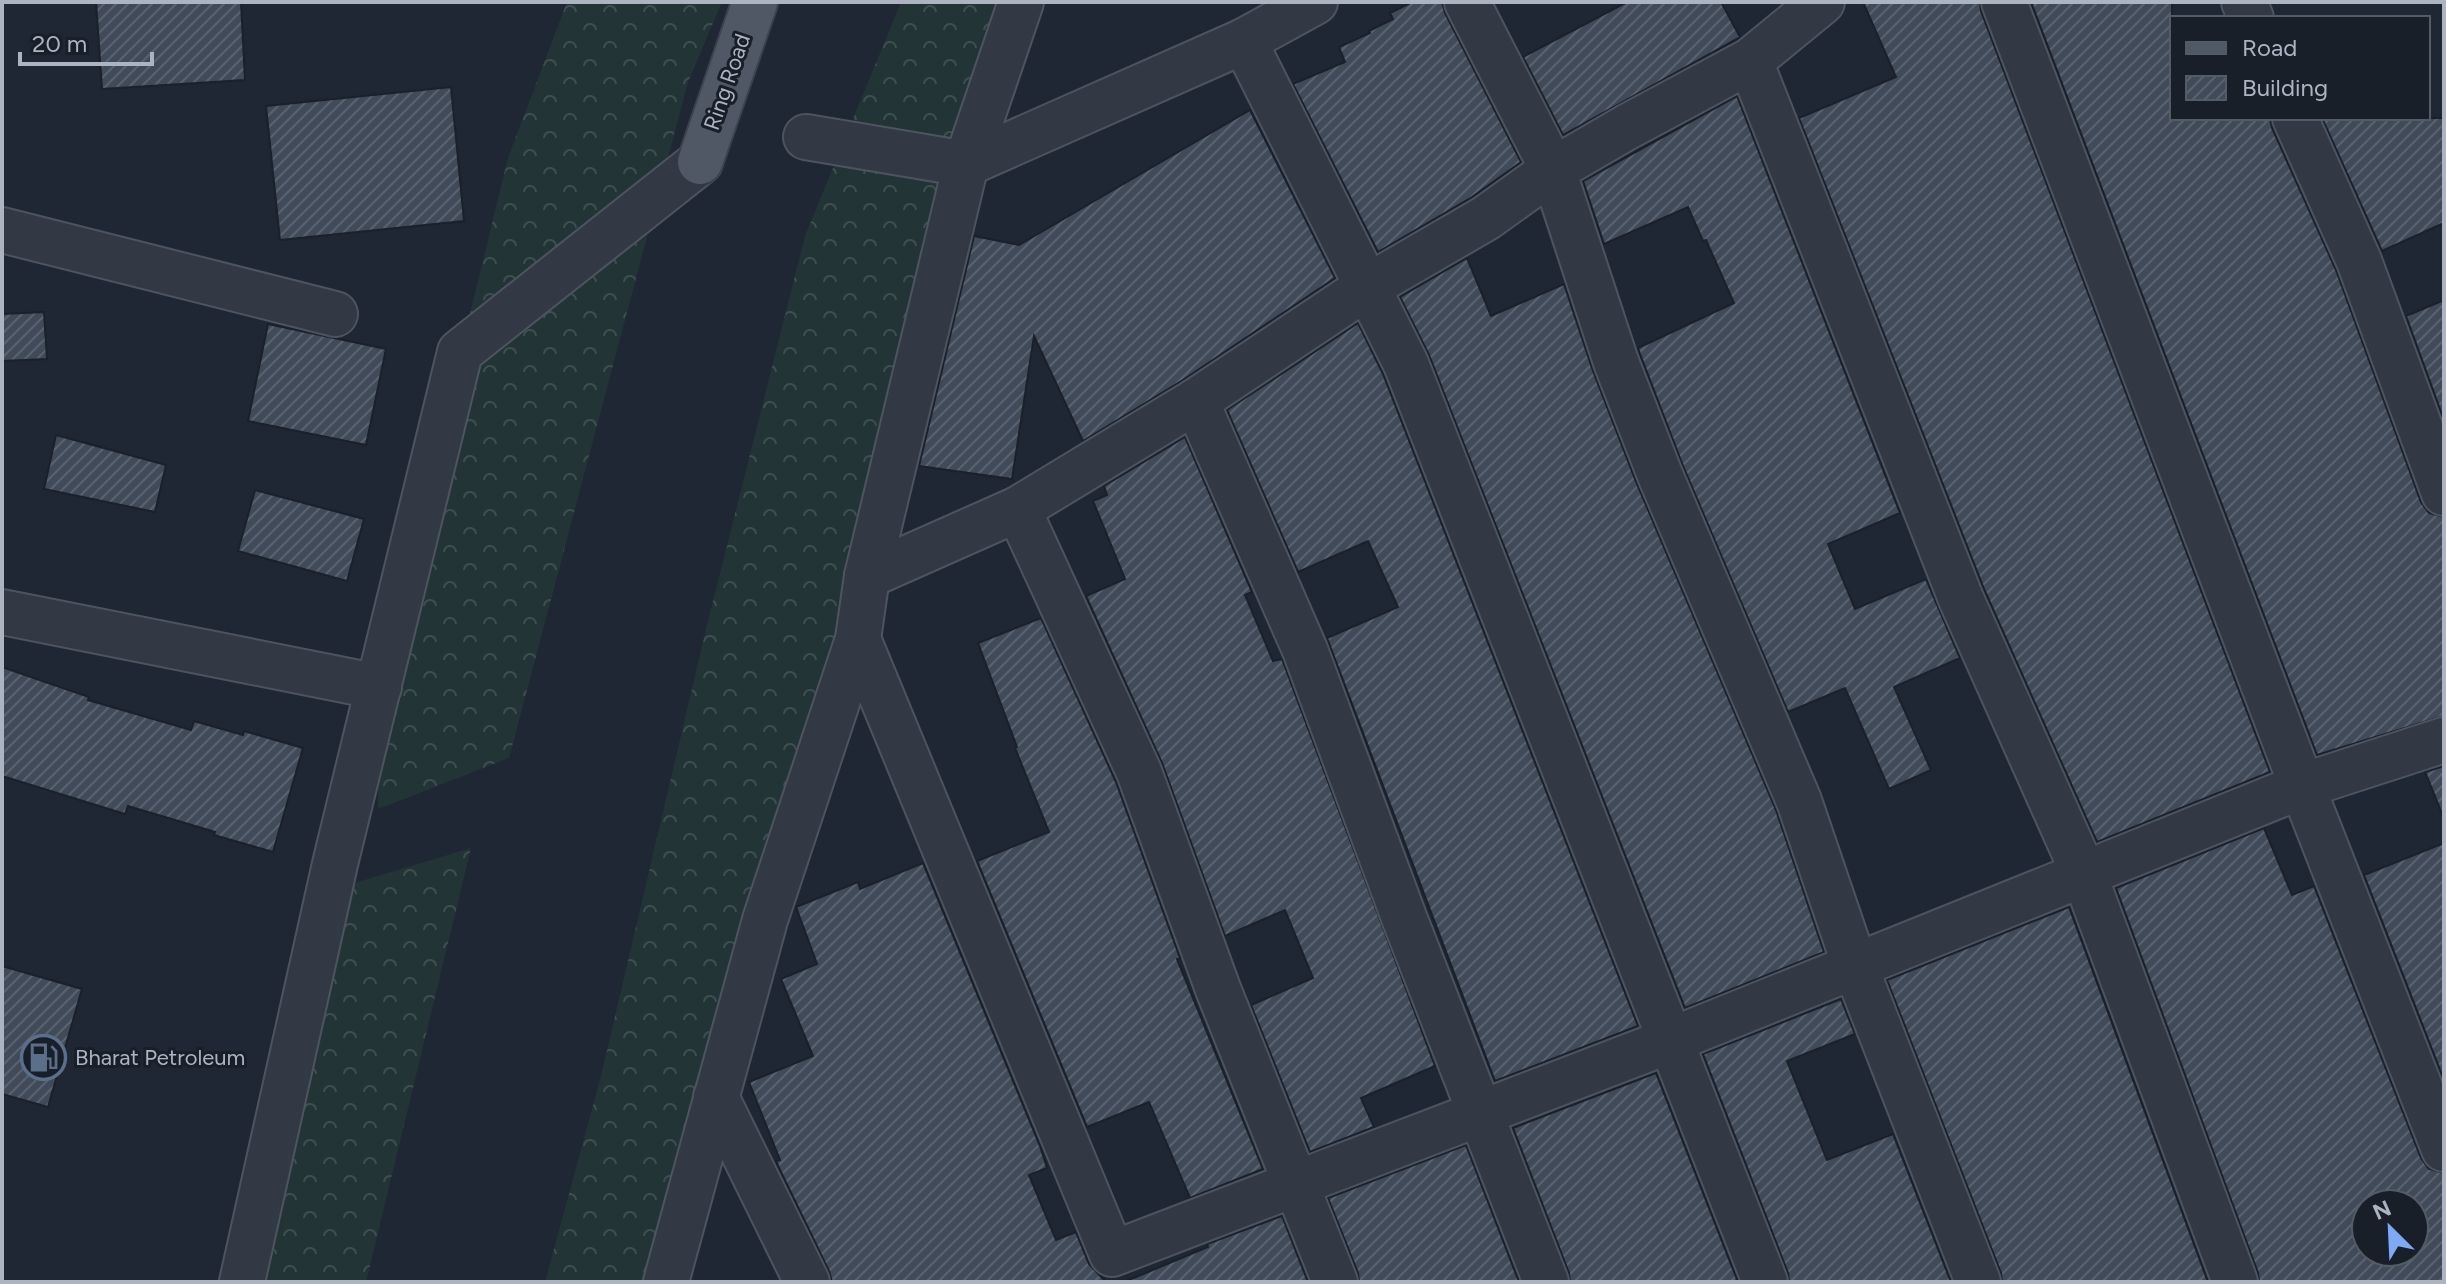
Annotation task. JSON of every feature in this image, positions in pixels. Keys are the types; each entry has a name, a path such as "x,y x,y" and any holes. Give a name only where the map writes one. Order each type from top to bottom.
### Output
{"main road":[{"name":"Ring Road","path":"700,162 755,2"}],"street":[{"path":"666,1282 765,920 858,639 867,576 966,164 1021,2"},
{"path":"806,137 966,164 1244,41 1315,2"},
{"path":"1467,2 1553,170 1616,362 1660,475 1799,801 1855,966 1978,1282"},
{"path":"867,576 1018,509 1196,401 1367,287 1486,218 1553,170 1750,61 1822,2"},
{"path":"2004,2 2302,786 2444,1149"},
{"path":"1244,41 1406,364 1765,1282"},
{"path":"1750,61 1961,599 2084,874 2235,1282"},
{"path":"2296,120 2359,261 2444,493"},
{"path":"242,1282 335,864 460,352 700,162"},
{"path":"2,230 335,314"},
{"path":"1196,401 1305,650 1546,1282"},
{"path":"1018,509 1139,772 1218,989 1335,1282"},
{"path":"2,612 379,687"},
{"path":"858,639 1118,1268 1297,1182 1669,1041 2302,786 2444,740"},
{"path":"716,1097 807,1282"}],"green space":[{"path":"567,2 722,2 688,82 509,758 378,809 379,687 508,158"},
{"path":"901,2 1024,2 666,1282 545,1282 601,1076 706,629 805,236"},
{"path":"471,848 366,1282 267,1282 351,884"}],"building":[{"path":"96,2 241,2 245,80 102,89"},
{"path":"1412,2 1442,2 1521,162 1472,197 1378,252 1293,84 1345,62 1339,47 1393,19 1390,13"},
{"path":"1627,2 1721,2 1740,37 1563,135 1523,57"},
{"path":"1863,2 1980,2 2270,772 2097,842 1984,589 1799,118 1896,77"},
{"path":"2031,2 2172,2 2170,120 2270,120 2336,270 2421,502 2429,513 2444,517 2444,716 2317,755"},
{"path":"451,87 464,221 280,240 266,106"},
{"path":"1737,96 1900,513 1828,544 1855,609 1926,579 1960,658 1894,687 1931,770 1889,789 1845,688 1788,712 1683,466 1638,348 1734,303 1706,240 1703,241 1688,207 1604,244 1583,181"},
{"path":"1250,110 1335,278 1183,380 1083,441 1034,336 1012,479 919,466 974,236 1019,245"},
{"path":"2444,118 2444,223 2382,251 2323,120"},
{"path":"1467,258 1491,316 1564,284 1593,371 1637,484 1776,810 1824,952 1685,1008 1429,355 1400,297"},
{"path":"2444,300 2444,420 2406,316"},
{"path":"44,312 47,359 2,361 2,314"},
{"path":"1358,323 1383,374 1638,1026 1495,1081 1327,638 1398,607 1368,541 1298,572 1227,410"},
{"path":"268,324 386,349 366,445 248,421"},
{"path":"56,435 166,465 155,512 44,489"},
{"path":"1185,437 1252,592 1245,595 1273,661 1282,659 1435,1066 1361,1098 1374,1127 1310,1152 1251,1005 1313,978 1285,910 1225,936 1162,763 1086,596 1125,579 1093,501 1107,495 1104,486"},
{"path":"255,490 364,519 347,581 238,551"},
{"path":"1041,618 1116,782 1180,958 1177,959 1263,1169 1190,1198 1149,1102 1087,1127 977,861 1049,832 978,643"},
{"path":"2,667 89,697 88,700 191,730 194,721 303,748 273,852 128,806 125,814 2,776"},
{"path":"2444,766 2444,815 2443,816 2425,772"},
{"path":"2264,828 2292,895 2314,886 2421,1158 2429,1169 2444,1173 2444,1282 2259,1282 2116,888"},
{"path":"2444,843 2444,1080 2364,875"},
{"path":"923,863 1040,1146 1047,1168 1029,1175 1056,1240 1076,1232 1089,1264 1106,1282 832,1282 776,1161 780,1160 749,1082 813,1056 781,979 817,964 796,907 858,882 860,889"},
{"path":"2069,907 2208,1282 2002,1282 1887,980"},
{"path":"2,966 82,989 48,1107 2,1094"},
{"path":"1841,999 1855,1034 1787,1061 1827,1160 1893,1134 1951,1282 1789,1282 1703,1054"},
{"path":"1656,1073 1738,1282 1570,1282 1513,1128"},
{"path":"1466,1145 1519,1282 1359,1282 1328,1198"},
{"path":"1282,1216 1308,1282 1124,1282 1208,1247 1207,1244"}],"place":[{"name":"Bharat Petroleum","path":"44,1057"}]}
